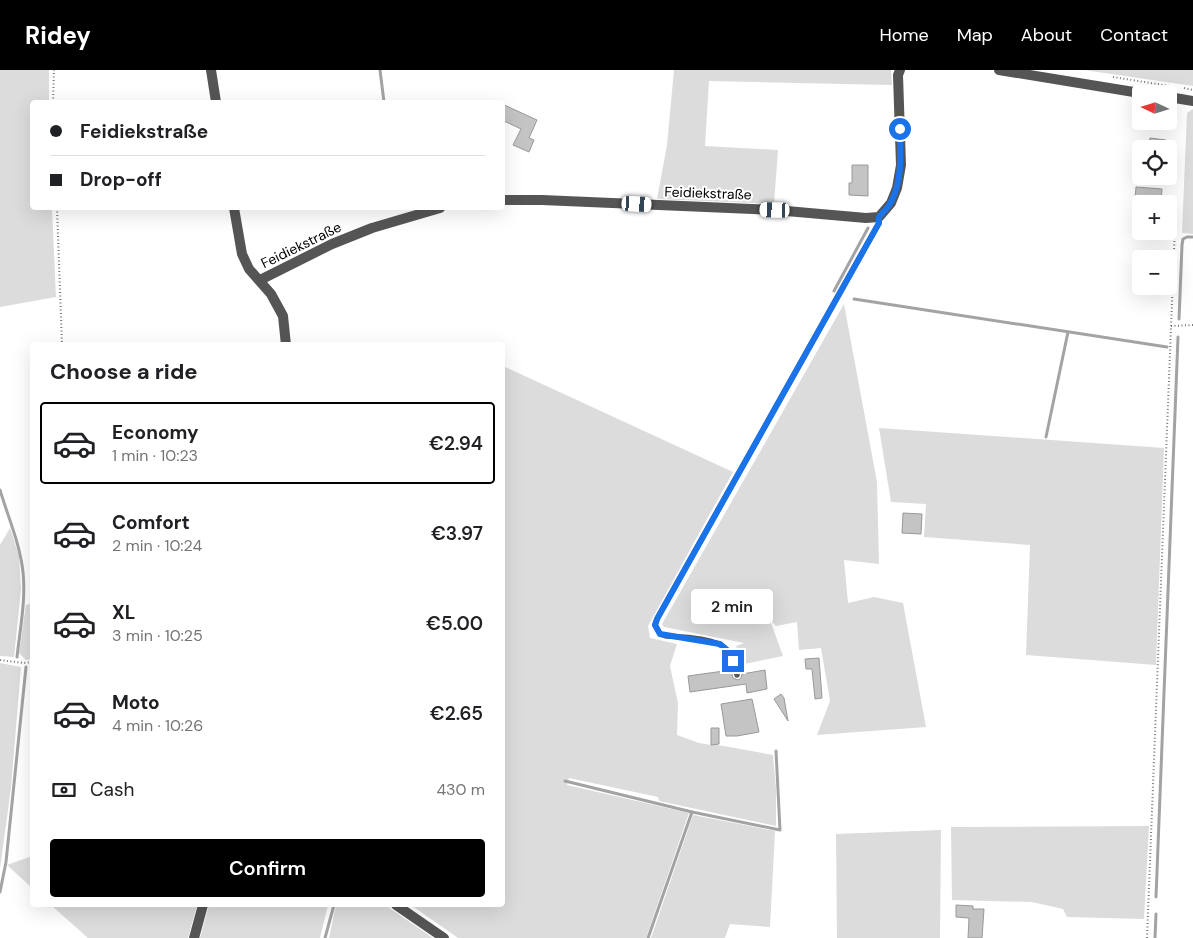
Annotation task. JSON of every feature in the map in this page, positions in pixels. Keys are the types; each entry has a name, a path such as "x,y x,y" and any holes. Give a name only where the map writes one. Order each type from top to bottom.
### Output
{"street":[{"path":"211,70 216,100"},
{"path":"879,217 891,203 897,188 901,165 898,76 900,70"},
{"path":"999,70 1132,92"},
{"path":"1178,99 1193,101"},
{"name":"Feidiekstraße","path":"505,200 775,210 866,218 879,217"},
{"path":"234,210 242,254 249,269 271,294 283,316 286,342"},
{"name":"Feidiekstraße","path":"260,280 332,244 372,228 433,210"},
{"path":"194,938 202,907"},
{"path":"399,907 444,938"}],"lane":[{"path":"737,675 727,650 720,644 666,636 660,634 655,625 843,291 879,223 879,217"}],"path":[{"path":"53,100 54,70"},
{"path":"1111,77 1162,85"},
{"path":"1184,88 1193,90"},
{"path":"57,210 62,342"},
{"path":"1147,938 1174,240"},
{"path":"1171,326 1193,325"},
{"path":"0,660 30,662"}],"shaded area":[{"path":"0,70 49,70 49,100 30,100 30,210 52,210 56,297 0,307"},
{"path":"674,70 891,70 892,85 709,81 705,146 778,150 774,204 657,199 667,145"},
{"path":"1084,70 1193,70 1193,86"},
{"path":"1193,109 1193,234 1182,233 1187,113"},
{"path":"844,304 877,482 879,564 844,560 848,603 874,597 903,603 926,727 817,735 830,701 821,648 799,650 797,622 776,626 770,620 783,656 744,664 736,646 744,643 664,627 662,624"},
{"path":"505,367 733,472 648,626 650,638 677,644 670,666 678,703 677,735 699,743 773,755 776,788 776,826 659,801 658,797 569,778 567,785 689,813 646,938 458,938 414,907 505,907"},
{"path":"879,428 1164,448 1156,665 1026,655 1030,545 924,537 926,504 891,502"},
{"path":"10,528 19,556 21,589 14,657 0,656 0,545"},
{"path":"30,604 30,659 26,660 19,653 26,605"},
{"path":"0,663 21,667 11,788 0,869"},
{"path":"693,815 775,831 770,927 730,924 725,938 651,938"},
{"path":"1149,826 1144,919 1067,917 1063,909 1032,902 952,900 951,827"},
{"path":"941,830 940,938 837,938 836,834"},
{"path":"30,857 30,886 7,865"},
{"path":"53,907 196,907 188,938 88,938"},
{"path":"208,907 328,907 320,938 200,938"},
{"path":"336,907 388,907 433,938 329,938"}],"building":[{"path":"505,105 537,120 529,138 534,140 529,152 513,145 521,129 505,121"},
{"path":"1150,138 1166,140 1150,140"},
{"path":"852,165 868,165 868,196 849,195 849,183 852,183"},
{"path":"1136,187 1162,189 1162,195 1135,195"},
{"path":"903,513 922,514 921,534 902,533"},
{"path":"819,658 822,698 815,699 812,669 806,669 805,659"},
{"path":"731,670 733,678 738,680 742,674 765,670 767,689 747,693 746,684 690,692 688,676"},
{"path":"781,694 784,698 788,721 774,699"},
{"path":"752,699 759,732 726,736 721,704"},
{"path":"711,728 719,728 719,744 711,745"},
{"path":"956,905 973,906 973,909 984,909 982,938 968,938 969,918 956,917"}],"waterway":[{"path":"380,70 384,100"},
{"path":"834,291 868,228"},
{"path":"1179,319 1183,239 1193,237"},
{"path":"854,299 1167,347"},
{"path":"1046,437 1068,332"},
{"path":"1156,897 1178,337"},
{"path":"0,490 17,541 23,572 23,604 17,657"},
{"path":"0,892 6,862 26,667"},
{"path":"565,781 692,812 780,830 776,751"},
{"path":"648,938 692,812"},
{"path":"325,938 333,907"},
{"path":"1155,938 1156,914"}],"route":[{"path":"733,661 727,650 720,644 666,636 660,634 655,625 738,474 843,291 879,223 879,217 891,203 897,188 901,165 900,129"}]}
